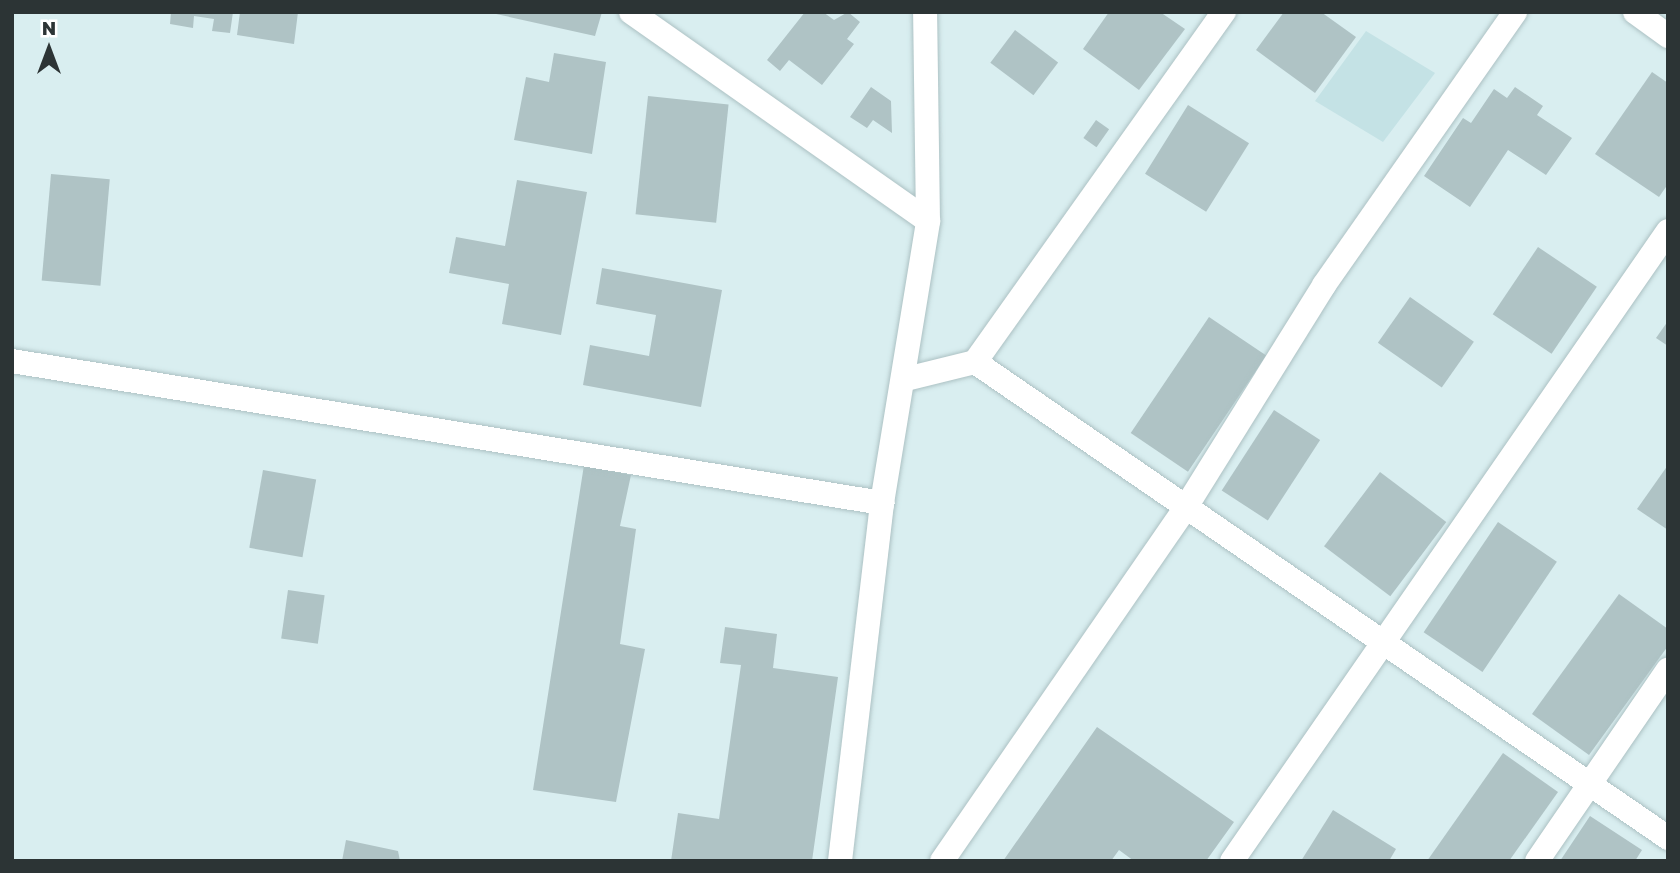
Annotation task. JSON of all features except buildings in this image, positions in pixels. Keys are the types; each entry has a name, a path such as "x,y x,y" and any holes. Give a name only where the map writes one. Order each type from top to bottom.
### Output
{"street":[{"path":"631,12 928,221"},
{"path":"840,861 882,503 906,379 928,221 925,12"},
{"path":"906,379 975,362 1224,12"},
{"path":"942,861 1186,507 1324,285 1514,12"},
{"path":"1635,12 1668,36"},
{"path":"1232,861 1668,230"},
{"path":"12,361 882,503"},
{"path":"975,362 1668,838"},
{"path":"1537,861 1668,670"}],"shaded area":[{"path":"1366,31 1435,73 1383,142 1315,101"}]}
